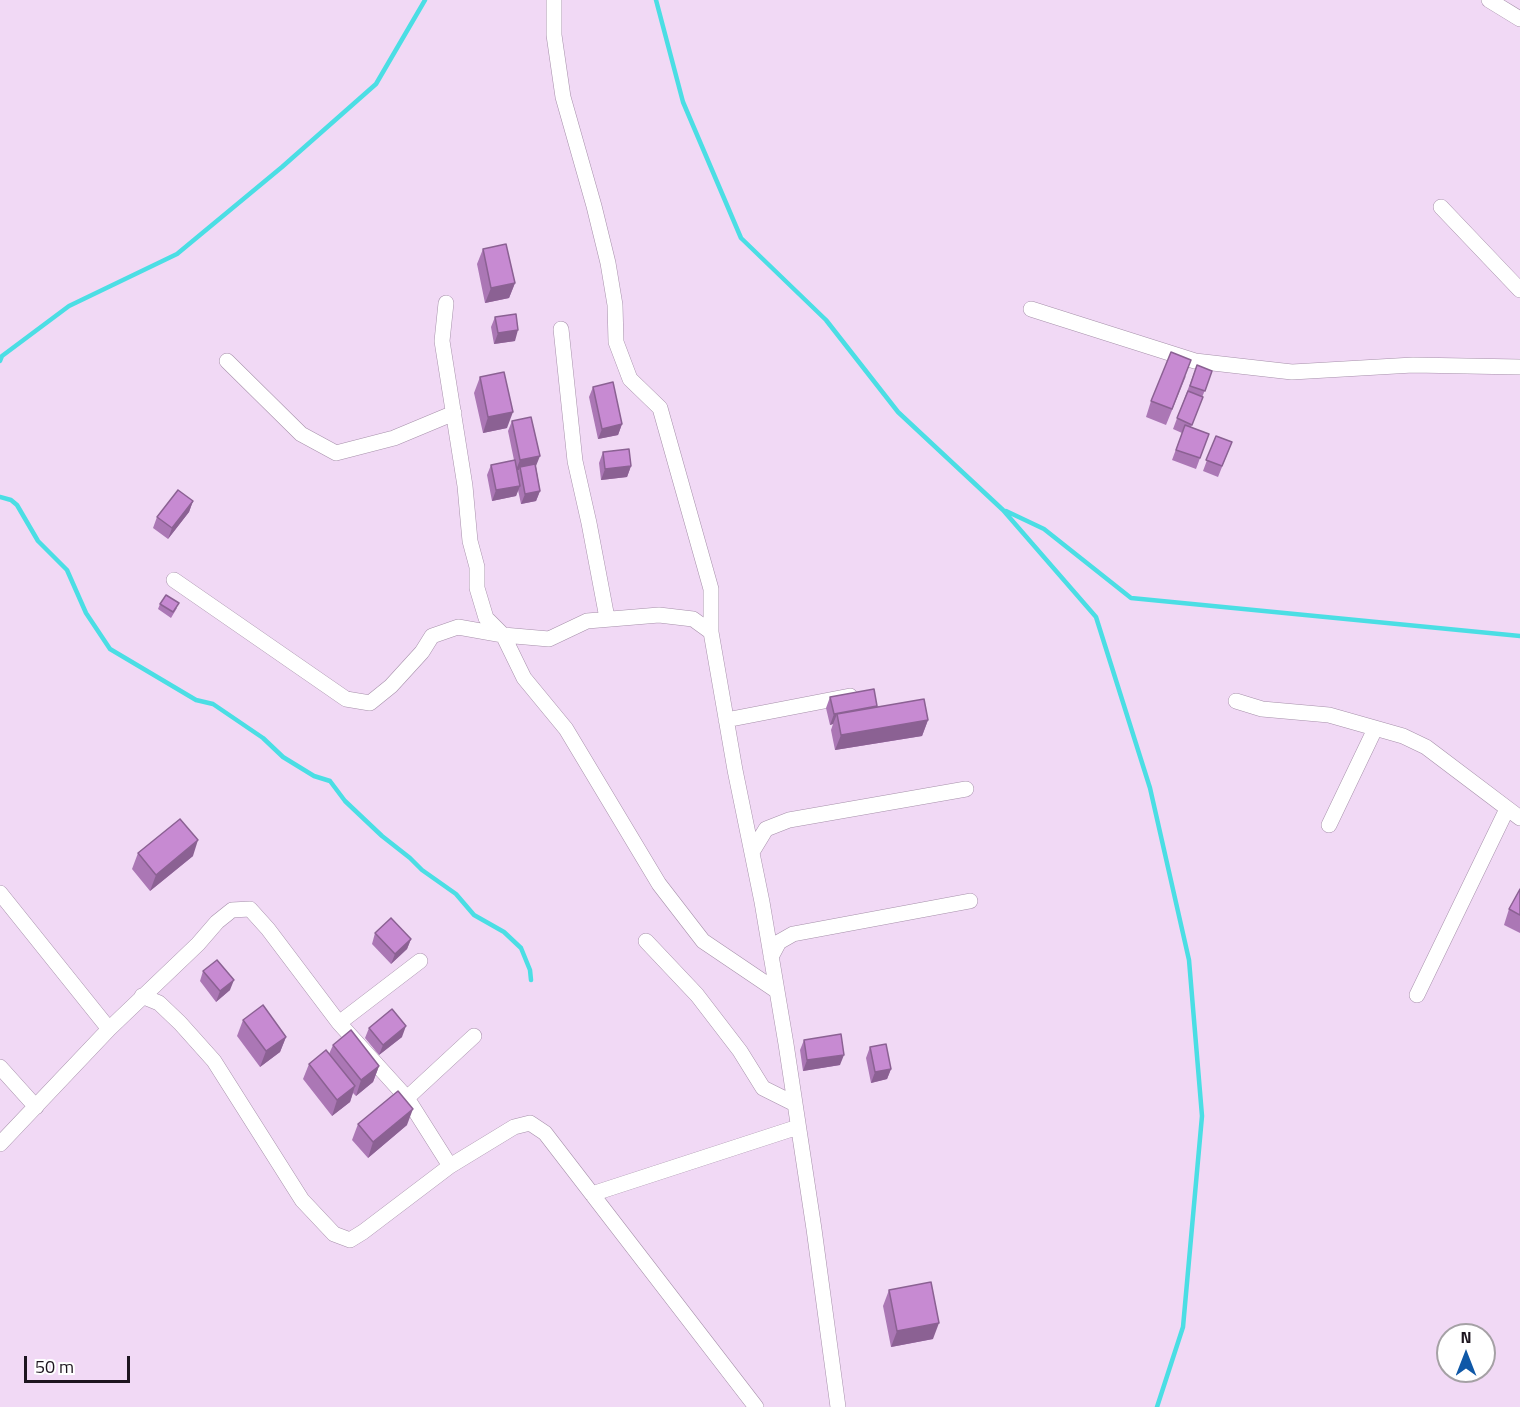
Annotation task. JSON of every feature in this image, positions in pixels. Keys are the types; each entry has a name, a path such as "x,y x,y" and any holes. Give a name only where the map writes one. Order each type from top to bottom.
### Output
{"street":[{"path":"554,0 554,35 563,97 608,263 615,305 616,342 630,379 660,408 711,589 711,632 777,991 838,1407"},
{"path":"1489,0 1520,19"},
{"path":"1441,207 1520,290"},
{"path":"446,303 442,341 465,486 470,541 477,567 477,588 486,618 503,635 524,678 566,729 659,884 703,941 777,991"},
{"path":"1031,309 1195,361 1292,372 1413,365 1520,367"},
{"path":"561,329 575,461 607,618"},
{"path":"227,361 301,434 336,453 394,438 454,413"},
{"path":"174,580 346,699 370,703 391,686 422,652 432,636 458,627 503,635 549,639 587,621 659,615 693,619 711,632"},
{"path":"726,720 864,693"},
{"path":"1236,701 1262,709 1329,715 1403,736 1426,747 1514,813 1417,995"},
{"path":"1329,825 1375,729"},
{"path":"752,852 766,829 789,820 966,789"},
{"path":"0,893 109,1029"},
{"path":"771,957 779,942 793,934 970,901"},
{"path":"0,1144 109,1029 198,944 217,922 232,910 250,909 268,929 339,1023 407,1098 450,1166"},
{"path":"646,941 697,995 740,1051 763,1088 795,1104"},
{"path":"339,1023 420,961"},
{"path":"142,996 159,1003 214,1061 302,1200 334,1234 350,1240 450,1166 514,1127 530,1123 545,1133 756,1407"},
{"path":"407,1098 474,1036"},
{"path":"0,1067 36,1107"},
{"path":"592,1194 798,1127"}],"building":[{"path":"506,244 515,283 491,288 483,249"},
{"path":"516,314 518,330 498,333 495,317"},
{"path":"1171,352 1191,360 1172,409 1151,401"},
{"path":"1197,365 1212,371 1205,391 1190,386"},
{"path":"504,372 513,412 488,417 480,377"},
{"path":"613,382 622,424 602,429 593,387"},
{"path":"1188,391 1203,397 1192,425 1177,418"},
{"path":"531,417 540,456 520,460 512,421"},
{"path":"1185,425 1209,434 1200,458 1176,450"},
{"path":"1216,436 1232,442 1222,466 1206,460"},
{"path":"629,449 631,466 605,469 603,452"},
{"path":"515,460 520,486 496,490 491,465"},
{"path":"535,464 540,491 525,494 520,467"},
{"path":"178,490 193,501 172,528 157,517"},
{"path":"166,595 179,603 173,612 160,604"},
{"path":"874,689 877,706 834,714 830,697"},
{"path":"924,699 928,720 841,735 837,714"},
{"path":"180,819 198,840 156,875 138,853"},
{"path":"1520,889 1520,915 1509,909"},
{"path":"391,918 411,939 395,954 375,933"},
{"path":"217,960 234,980 220,991 203,971"},
{"path":"263,1005 286,1037 266,1051 243,1020"},
{"path":"392,1009 406,1026 383,1045 369,1028"},
{"path":"351,1030 379,1066 361,1080 333,1045"},
{"path":"841,1034 844,1055 807,1060 804,1040"},
{"path":"886,1044 891,1069 875,1072 870,1047"},
{"path":"326,1050 355,1086 337,1100 309,1064"},
{"path":"398,1091 413,1109 373,1142 358,1124"},
{"path":"931,1282 939,1323 897,1331 889,1290"}],"waterway":[{"path":"0,361 2,356 69,306 177,254 282,167 376,84 425,0"},
{"path":"656,0 683,102 741,238 826,320 898,412 1003,510 1096,617 1150,788 1189,960 1202,1116 1183,1327 1157,1407"},
{"path":"0,497 11,500 17,505 38,541 67,570 86,613 110,649 196,700 213,704 263,738 283,757 314,776 330,781 345,801 382,836 422,870 456,894 474,915 504,932 521,948 530,970 531,980"},
{"path":"1006,511 1044,529 1131,598 1520,636"}]}
